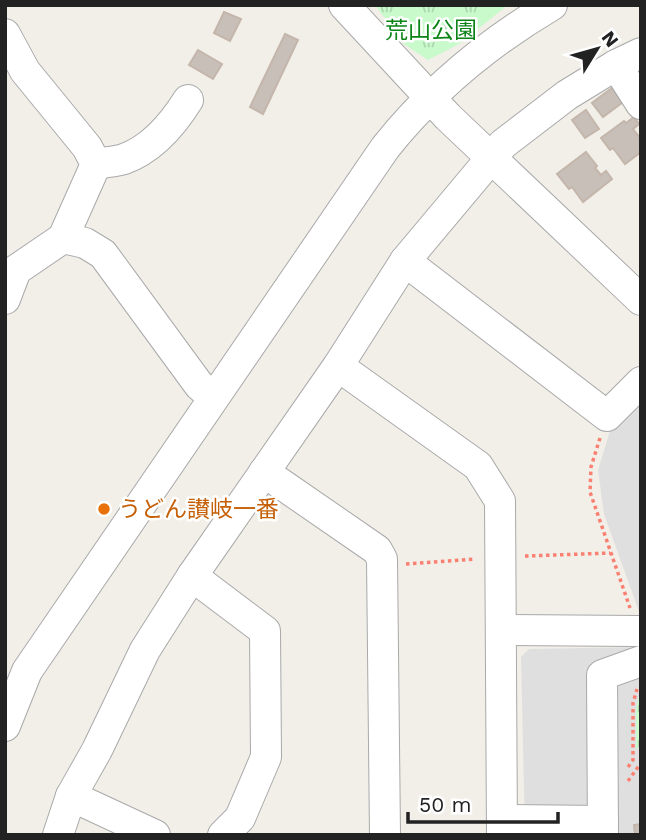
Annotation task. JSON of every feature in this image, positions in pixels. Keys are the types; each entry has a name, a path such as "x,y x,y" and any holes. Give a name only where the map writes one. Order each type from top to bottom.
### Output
{"street":[{"path":"344,5 448,117 641,300"},
{"path":"5,726 27,671 385,148 412,114 496,41 517,14 552,5"},
{"path":"5,34 24,71 87,146 96,163"},
{"path":"58,835 71,796 145,650 191,576 338,366 405,261 503,144 567,95 628,59 641,104"},
{"path":"96,163 124,159 154,141 173,123 188,100"},
{"path":"5,299 11,267 63,238 96,163"},
{"path":"63,238 85,243 103,254 199,385 213,397"},
{"path":"405,261 607,416 641,382"},
{"path":"338,366 478,466 500,501 502,827 603,828 602,676 640,671"},
{"path":"264,472 377,550 382,559 385,835"},
{"path":"191,576 265,631 266,757 240,818 223,835"},
{"path":"501,629 639,631"},
{"path":"71,796 155,835"}],"path":[{"path":"607,416 591,467 590,492 639,631"},
{"path":"627,768 633,760 633,703 640,671"}],"shaded area":[{"path":"641,397 641,617 604,514 598,470 610,431"},
{"path":"641,647 641,835 525,835 521,657 529,649"}],"green space":[{"name":"荒山公園","path":"375,5 508,5 459,44 428,60 404,44"},
{"path":"641,687 641,744 636,750 636,709"}],"building":[{"path":"224,12 241,19 230,41 214,33"},
{"path":"285,34 298,40 263,114 250,107"},
{"path":"198,50 222,64 213,79 189,65"},
{"path":"612,88 623,102 603,117 592,103"},
{"path":"586,110 599,129 585,138 572,120"},
{"path":"634,117 639,124 633,129 641,139 641,152 625,164 601,138"},
{"path":"586,152 601,175 606,171 612,179 583,202 572,187 569,189 557,174"},
{"path":"641,824 641,835 635,835 634,825"}],"place":[{"name":"うどん讃岐一番","path":"104,509"}]}
